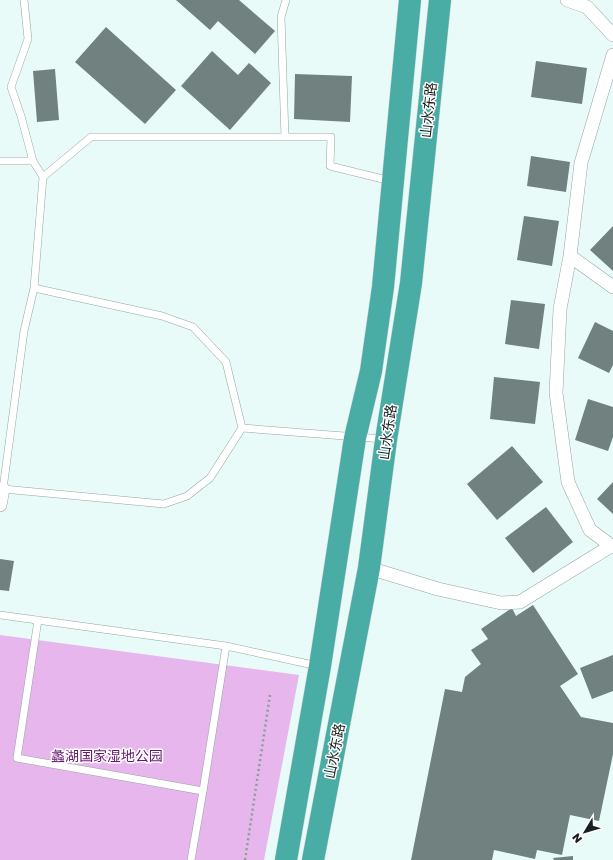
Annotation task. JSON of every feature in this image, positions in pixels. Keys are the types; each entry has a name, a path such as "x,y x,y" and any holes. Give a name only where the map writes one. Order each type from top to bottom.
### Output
{"highway":[{"name":"山水东路","path":"286,860 320,666 355,438 371,371 383,287 410,0"},
{"name":"山水东路","path":"313,860 369,568 386,440 411,283 440,0"}],"street":[{"path":"567,0 586,6 613,35"},
{"path":"369,568 452,592 500,603 520,602 612,547 590,530 568,482 556,393 560,309 570,256 581,163 613,55"},
{"path":"570,256 613,287"},
{"path":"0,505 3,489"}],"lane":[{"path":"24,0 28,38 10,87 21,116 33,161 43,177 34,288 24,331 3,489 164,504 187,496 210,478 242,428 226,362 193,328 162,316 34,288"},
{"path":"285,137 280,17 286,0"},
{"path":"43,177 91,137 331,137 330,166 393,182"},
{"path":"0,161 33,161"},
{"path":"242,428 386,440"},
{"path":"0,615 226,646 320,666"},
{"path":"38,620 16,758 202,791"},
{"path":"191,860 226,646"}],"path":[{"path":"245,860 270,695"}],"green space":[{"name":"蠡湖国家湿地公园","path":"0,635 299,675 264,860 0,860"}],"building":[{"path":"176,0 239,0 275,31 255,54 218,21 210,30"},
{"path":"106,27 176,90 145,124 75,62"},
{"path":"212,51 238,75 249,63 271,83 230,130 181,86"},
{"path":"536,61 587,68 582,104 531,97"},
{"path":"55,69 59,120 37,122 33,71"},
{"path":"295,74 352,76 350,122 294,119"},
{"path":"531,156 570,162 566,192 527,186"},
{"path":"524,216 559,221 552,266 517,260"},
{"path":"613,226 613,271 590,250"},
{"path":"511,300 545,304 539,349 505,344"},
{"path":"595,322 613,331 613,365 609,373 578,358"},
{"path":"494,377 540,382 535,424 490,419"},
{"path":"588,399 613,407 613,437 608,451 575,440"},
{"path":"512,446 543,482 497,520 467,484"},
{"path":"613,482 613,514 597,499"},
{"path":"546,507 573,542 533,573 505,538"},
{"path":"0,559 14,561 9,591 0,590"},
{"path":"533,605 578,674 560,686 581,717 613,723 613,754 599,821 570,815 562,855 537,850 535,859 494,850 492,860 411,860 445,689 462,692 465,677 481,664 471,650 488,639 481,629 512,608 516,616"},
{"path":"613,655 613,691 592,699 580,668"},
{"path":"573,856 573,860 554,860 553,858"}]}
